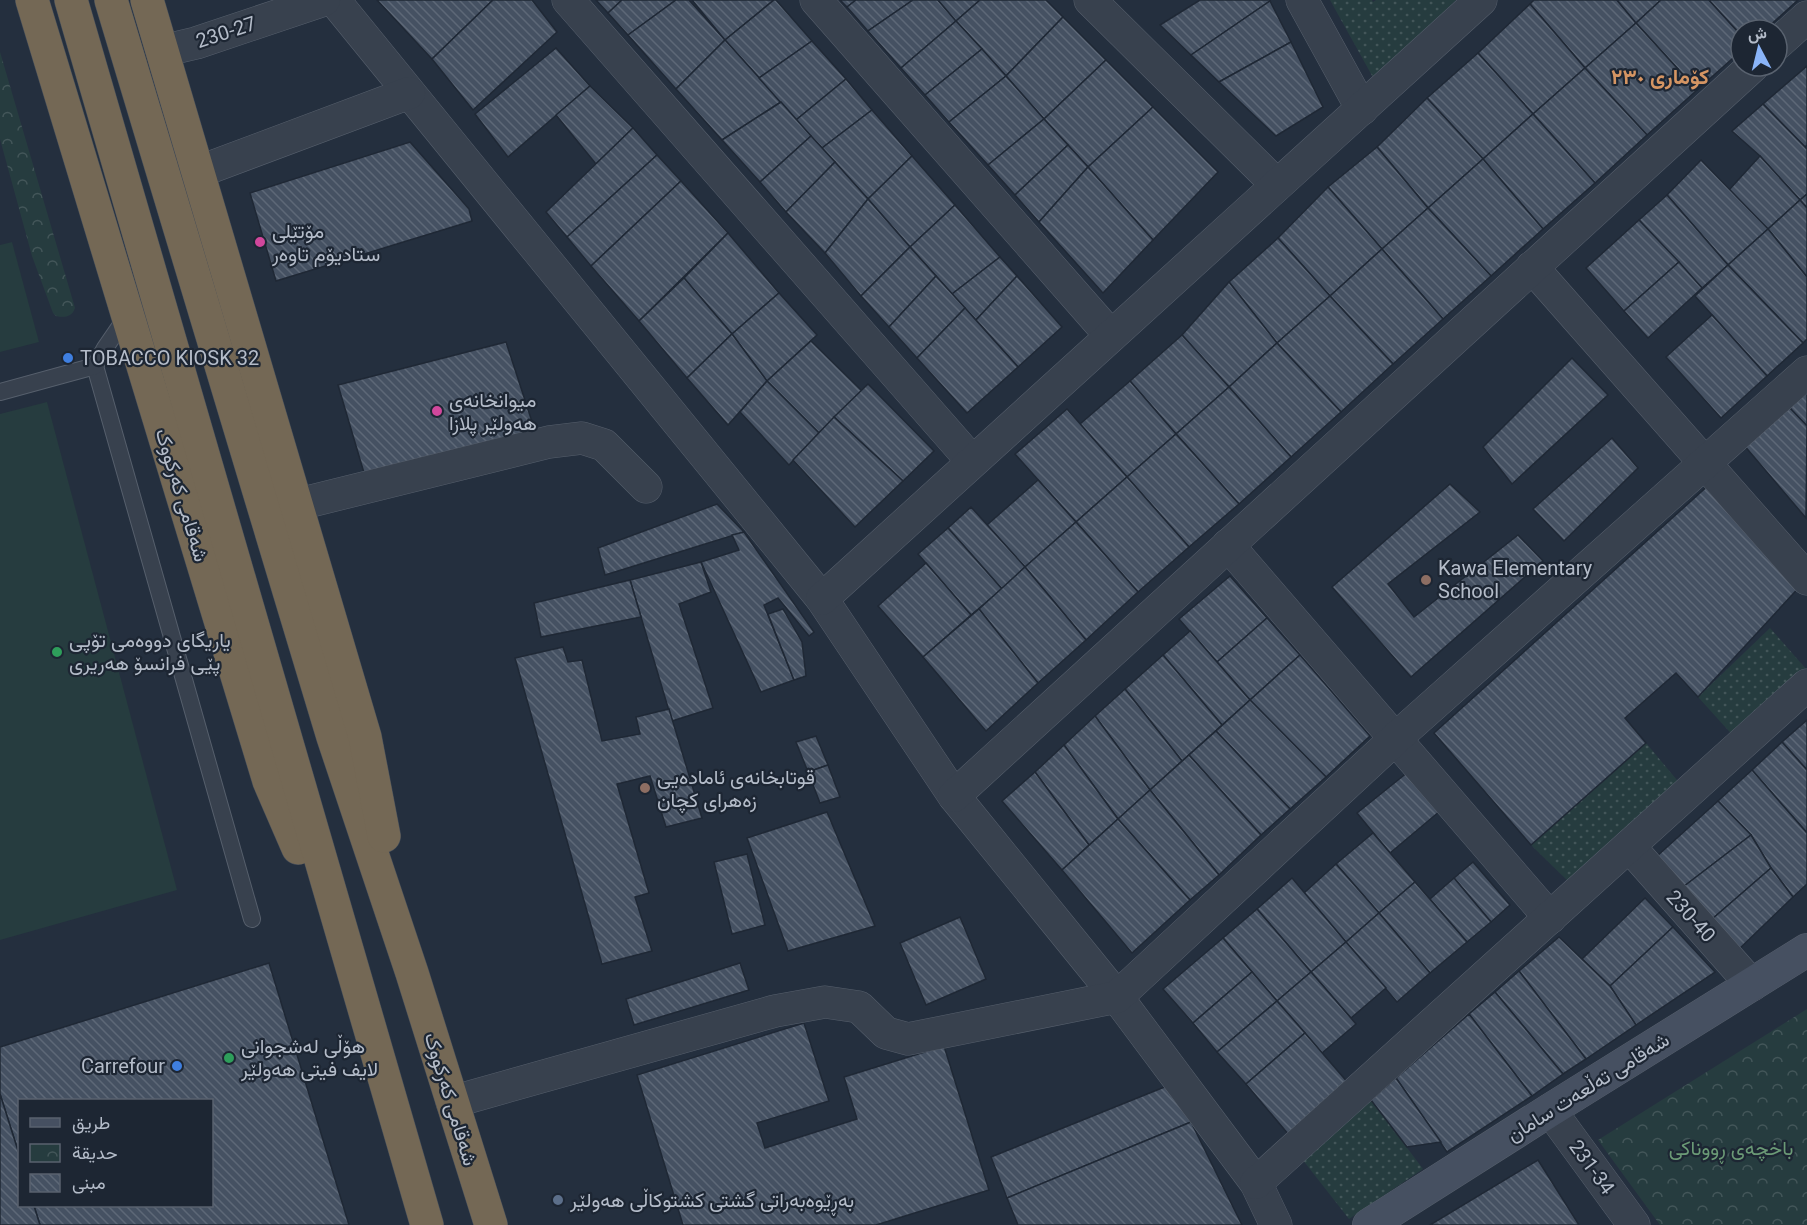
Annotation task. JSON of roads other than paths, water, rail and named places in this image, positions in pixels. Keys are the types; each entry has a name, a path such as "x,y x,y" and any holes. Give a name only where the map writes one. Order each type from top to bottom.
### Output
{"highway":[{"name":"شەقامی کەرکووک","path":"32,0 269,781 355,982"},
{"name":"شەقامی کەرکووک","path":"71,0 427,1225"},
{"name":"شەقامی کەرکووک","path":"111,0 333,737 412,973 491,1225"},
{"name":"شەقامی کەرکووک","path":"147,0 365,737 412,973"}],"street":[{"name":"230-27","path":"162,51 196,43 324,0"},
{"path":"334,0 822,599 954,796 1117,997 1256,1183 1276,1225"},
{"path":"568,0 972,461"},
{"path":"816,0 1111,336"},
{"path":"1090,0 1277,185"},
{"path":"1302,0 1362,109"},
{"path":"822,599 1481,0"},
{"path":"1789,34 1806,21"},
{"path":"954,796 1740,78"},
{"path":"198,172 409,93"},
{"path":"1532,267 1807,579"},
{"path":"452,1102 775,1011 825,1002 859,1007 886,1034 908,1039 1117,997 1395,739 1807,372"},
{"path":"295,505 549,442 582,438 604,445 646,487"},
{"path":"1228,545 1550,918"},
{"path":"1256,1183 1807,685"},
{"name":"230-40","path":"1629,846 1752,985"},
{"name":"شەقامی تەڵعەت سامان","path":"1369,1225 1807,950"},
{"name":"231-34","path":"1550,1110 1634,1225"}],"lane":[{"path":"127,316 95,366 252,919"},
{"path":"0,392 95,366"}],"place":[{"name":"مۆتێلی ستادیۆم تاوەر","path":"260,242"},
{"name":"TOBACCO KIOSK 32","path":"68,358"},
{"name":"میوانخانەی هەولێر پلازا","path":"437,411"},
{"name":"Kawa Elementary School","path":"1426,580"},
{"name":"یاریگای دووەمی تۆپی پێی فرانسۆ هەریری","path":"57,652"},
{"name":"قوتابخانەی ئامادەیی زەهرای کچان","path":"645,788"},
{"name":"هۆڵی لەشجوانی لایف فیتی هەولێر","path":"229,1058"},
{"name":"Carrefour","path":"177,1066"},
{"name":"بەڕێوەبەراتی گشتی کشتوکاڵی هەولێر","path":"558,1200"}],"district":[{"name":"کۆماری ٢٣٠","path":"1660,77"}],"park label":[{"name":"باخچەی ڕووناکی","path":"1731,1148"}]}
